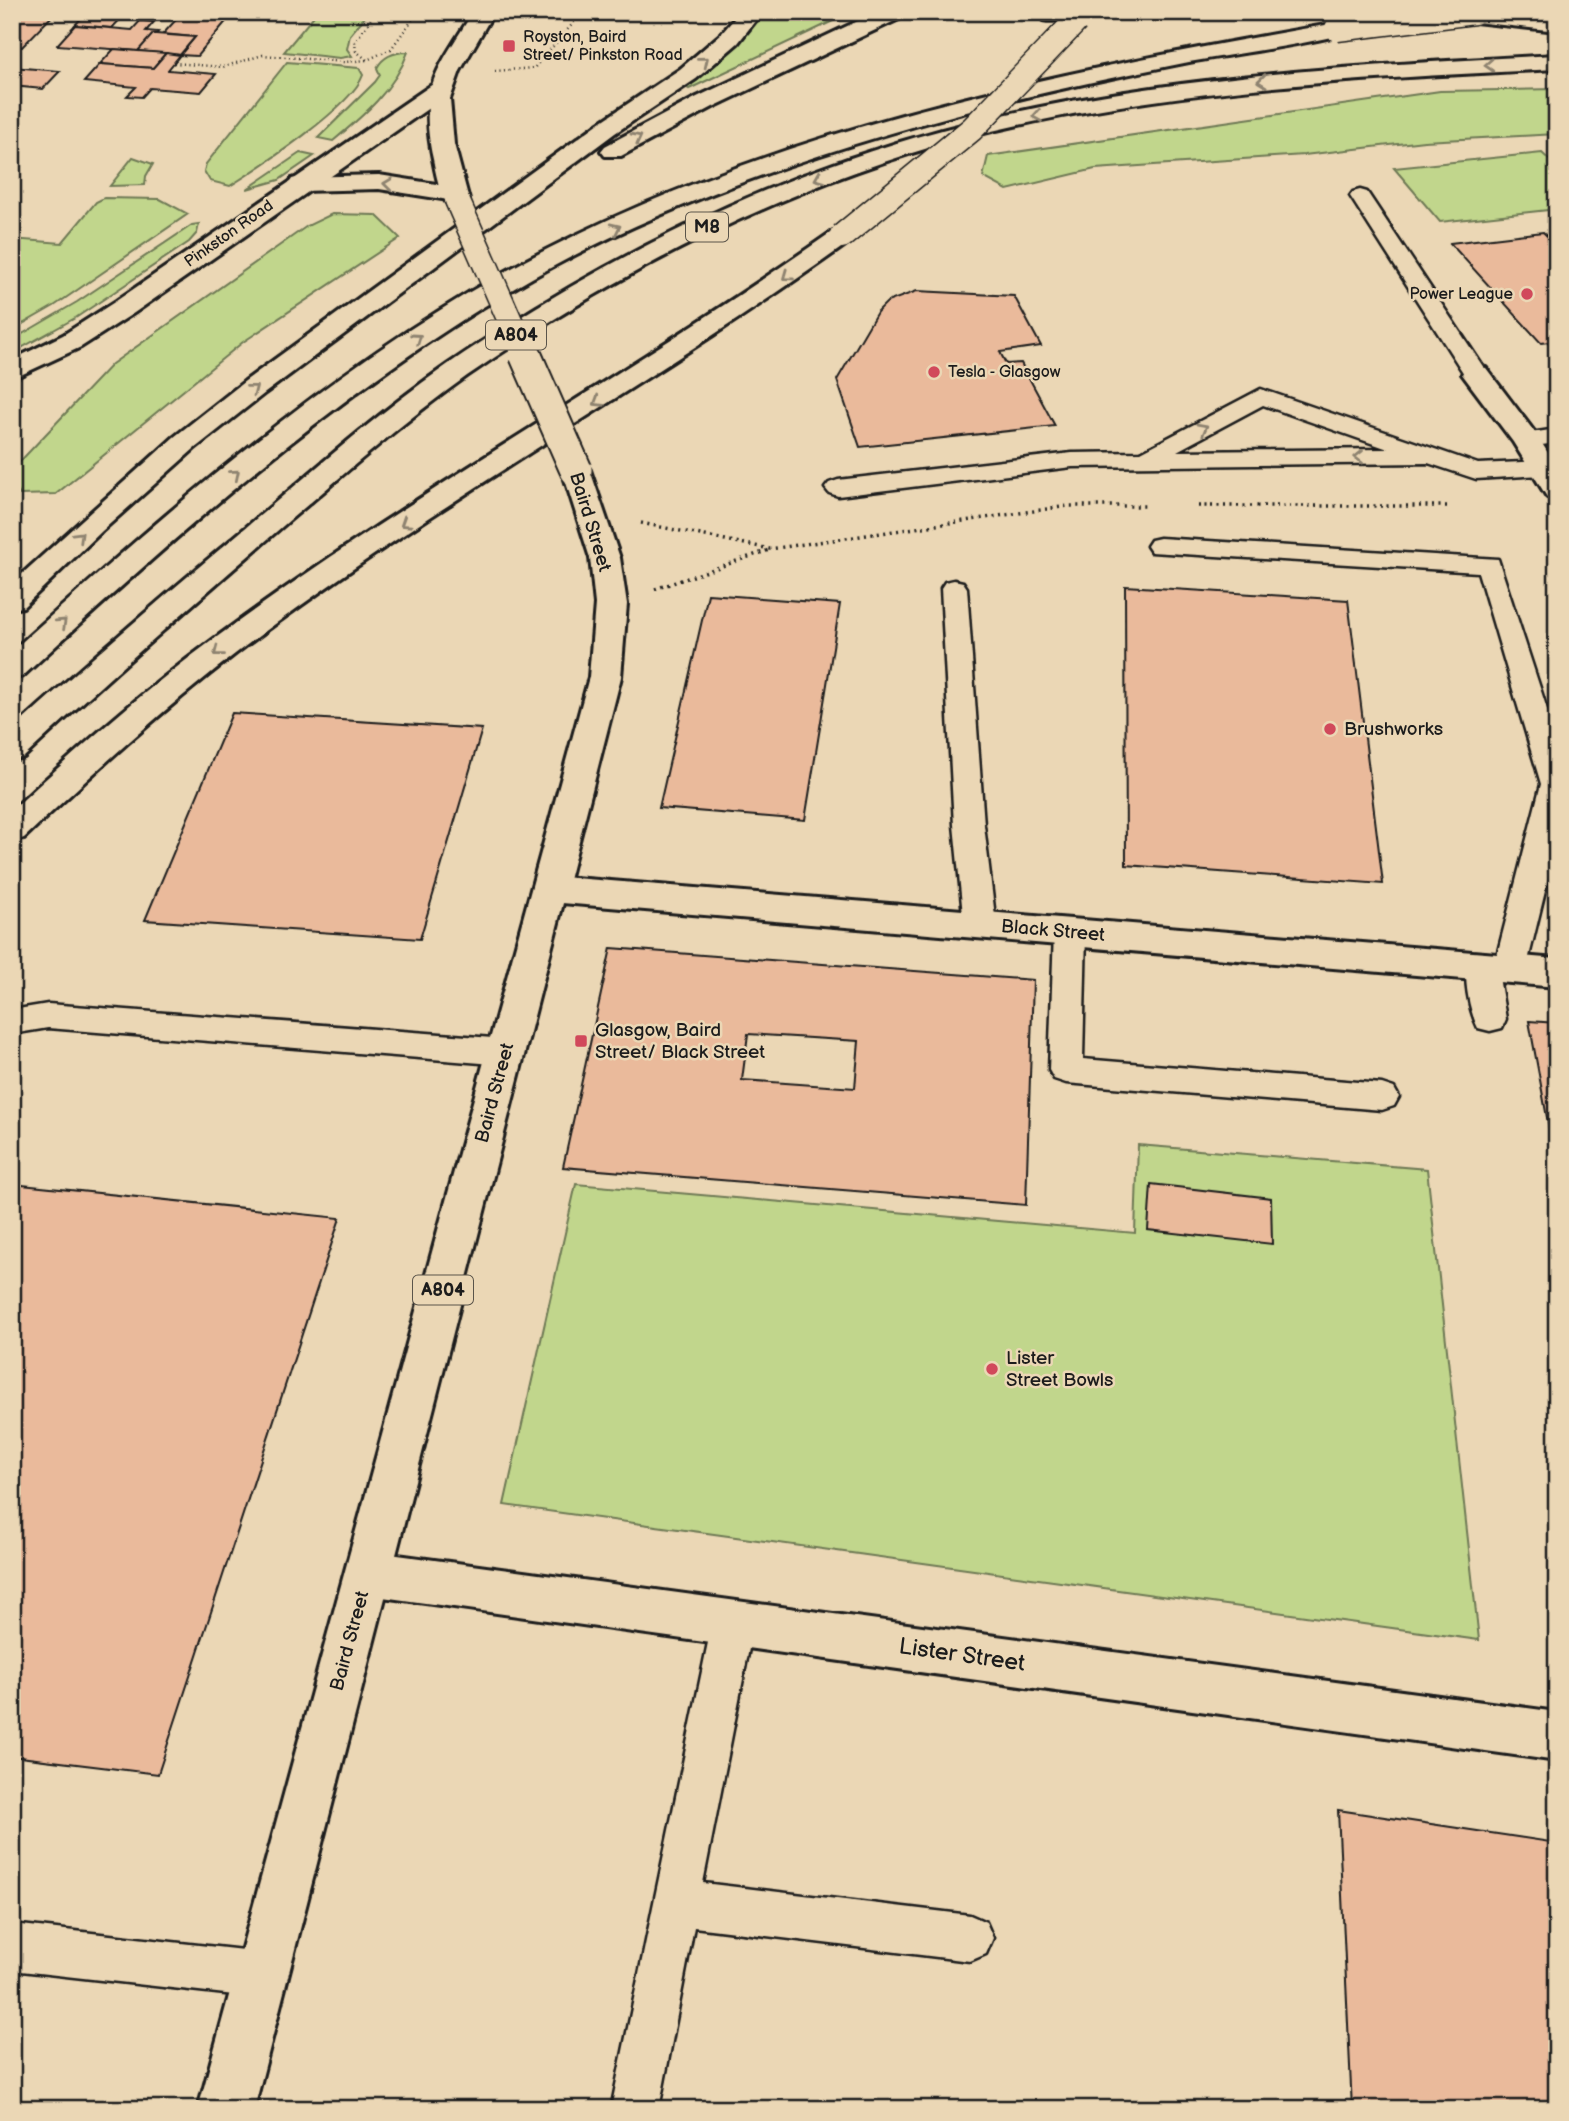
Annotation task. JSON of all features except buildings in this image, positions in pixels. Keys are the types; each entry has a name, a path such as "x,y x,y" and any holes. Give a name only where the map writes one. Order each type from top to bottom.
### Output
{"main road":[{"name":"A804","path":"441,89 484,12"},
{"path":"12,600 91,525 184,443 389,286 607,128 688,74 725,43 752,12"},
{"path":"389,286 573,173 633,140 895,12"},
{"path":"1439,12 1557,25"},
{"name":"M8","path":"12,669 112,577 256,456 347,386 507,282 576,246 653,211 796,154 934,111 1051,83 1337,29 1474,12"},
{"path":"12,830 136,716 226,646 337,567 690,343 842,236 972,129 1080,17"},
{"name":"M8","path":"12,749 193,587 329,472 468,364 570,298 759,202 857,163 949,135 1121,100 1208,87 1339,73 1557,62"},
{"path":"842,236 995,72"},
{"name":"Pinkston Road","path":"12,371 99,324 441,89"},
{"name":"Baird Street","path":"226,2109 605,677 611,604 605,558 576,470 456,197 447,168 440,126 441,89"},
{"path":"301,184 379,183 456,197"},
{"path":"1476,374 1526,440 1550,480"},
{"name":"Black Street","path":"550,889 1557,972"},
{"name":"Lister Street","path":"368,1573 1557,1737"}],"lane":[{"path":"1360,196 1476,374"},
{"path":"1146,459 1261,396 1476,472 1550,480"},
{"path":"1526,440 1557,436"},
{"path":"838,488 1072,460 1427,456"},
{"path":"1160,546 1489,565 1556,784 1495,967 1490,1019"},
{"path":"954,588 969,825 980,925"},
{"path":"1070,932 1066,1070 1382,1097"},
{"path":"12,1022 48,1016 506,1052"},
{"path":"635,2109 733,1623"},
{"path":"676,1902 970,1938"},
{"path":"12,1947 261,1975"}],"path":[{"path":"367,60 356,51 355,42 376,12"},
{"path":"174,63 223,67 263,54 344,62 367,60 391,49 418,12"},
{"path":"496,63 489,72 534,68 583,12"},
{"path":"611,604 770,549 1069,506 1152,506"},
{"path":"1194,506 1457,506"},
{"path":"592,513 770,549"}],"green space":[{"path":"317,12 369,12 350,35 347,49 352,56 340,58 284,52"},
{"path":"764,12 852,12 689,89 684,86 738,44"},
{"path":"408,52 395,78 366,112 333,141 318,138 375,82 380,75 377,68 383,60 394,54"},
{"path":"287,62 359,68 363,75 342,103 282,151 230,186 210,181 204,171 206,164"},
{"path":"1557,89 1557,134 1424,141 1304,155 1095,169 1007,190 983,177 988,156 1440,91"},
{"path":"300,153 314,156 279,180 247,189"},
{"path":"1542,153 1557,167 1557,209 1440,222 1394,168"},
{"path":"133,157 153,164 146,176 145,185 110,186"},
{"path":"104,198 160,199 188,214 54,306 12,330 12,239 62,243 96,202"},
{"path":"332,214 376,215 400,238 243,342 56,494 20,495 12,482 12,470 112,364 307,226"},
{"path":"199,224 197,233 189,242 77,317 12,353 12,340 77,302 192,225"},
{"name":"Lister Street Bowls","path":"1138,1145 1427,1169 1479,1640 504,1505 576,1184 1135,1233"}],"place":[{"name":"Royston, Baird Street/ Pinkston Road","path":"509,46"},
{"name":"Power League","path":"1527,294"},
{"name":"Tesla - Glasgow","path":"934,372"},
{"name":"Brushworks","path":"1330,729"},
{"name":"Glasgow, Baird Street/ Black Street","path":"581,1041"},
{"name":"Lister Street Bowls","path":"992,1369"}]}
